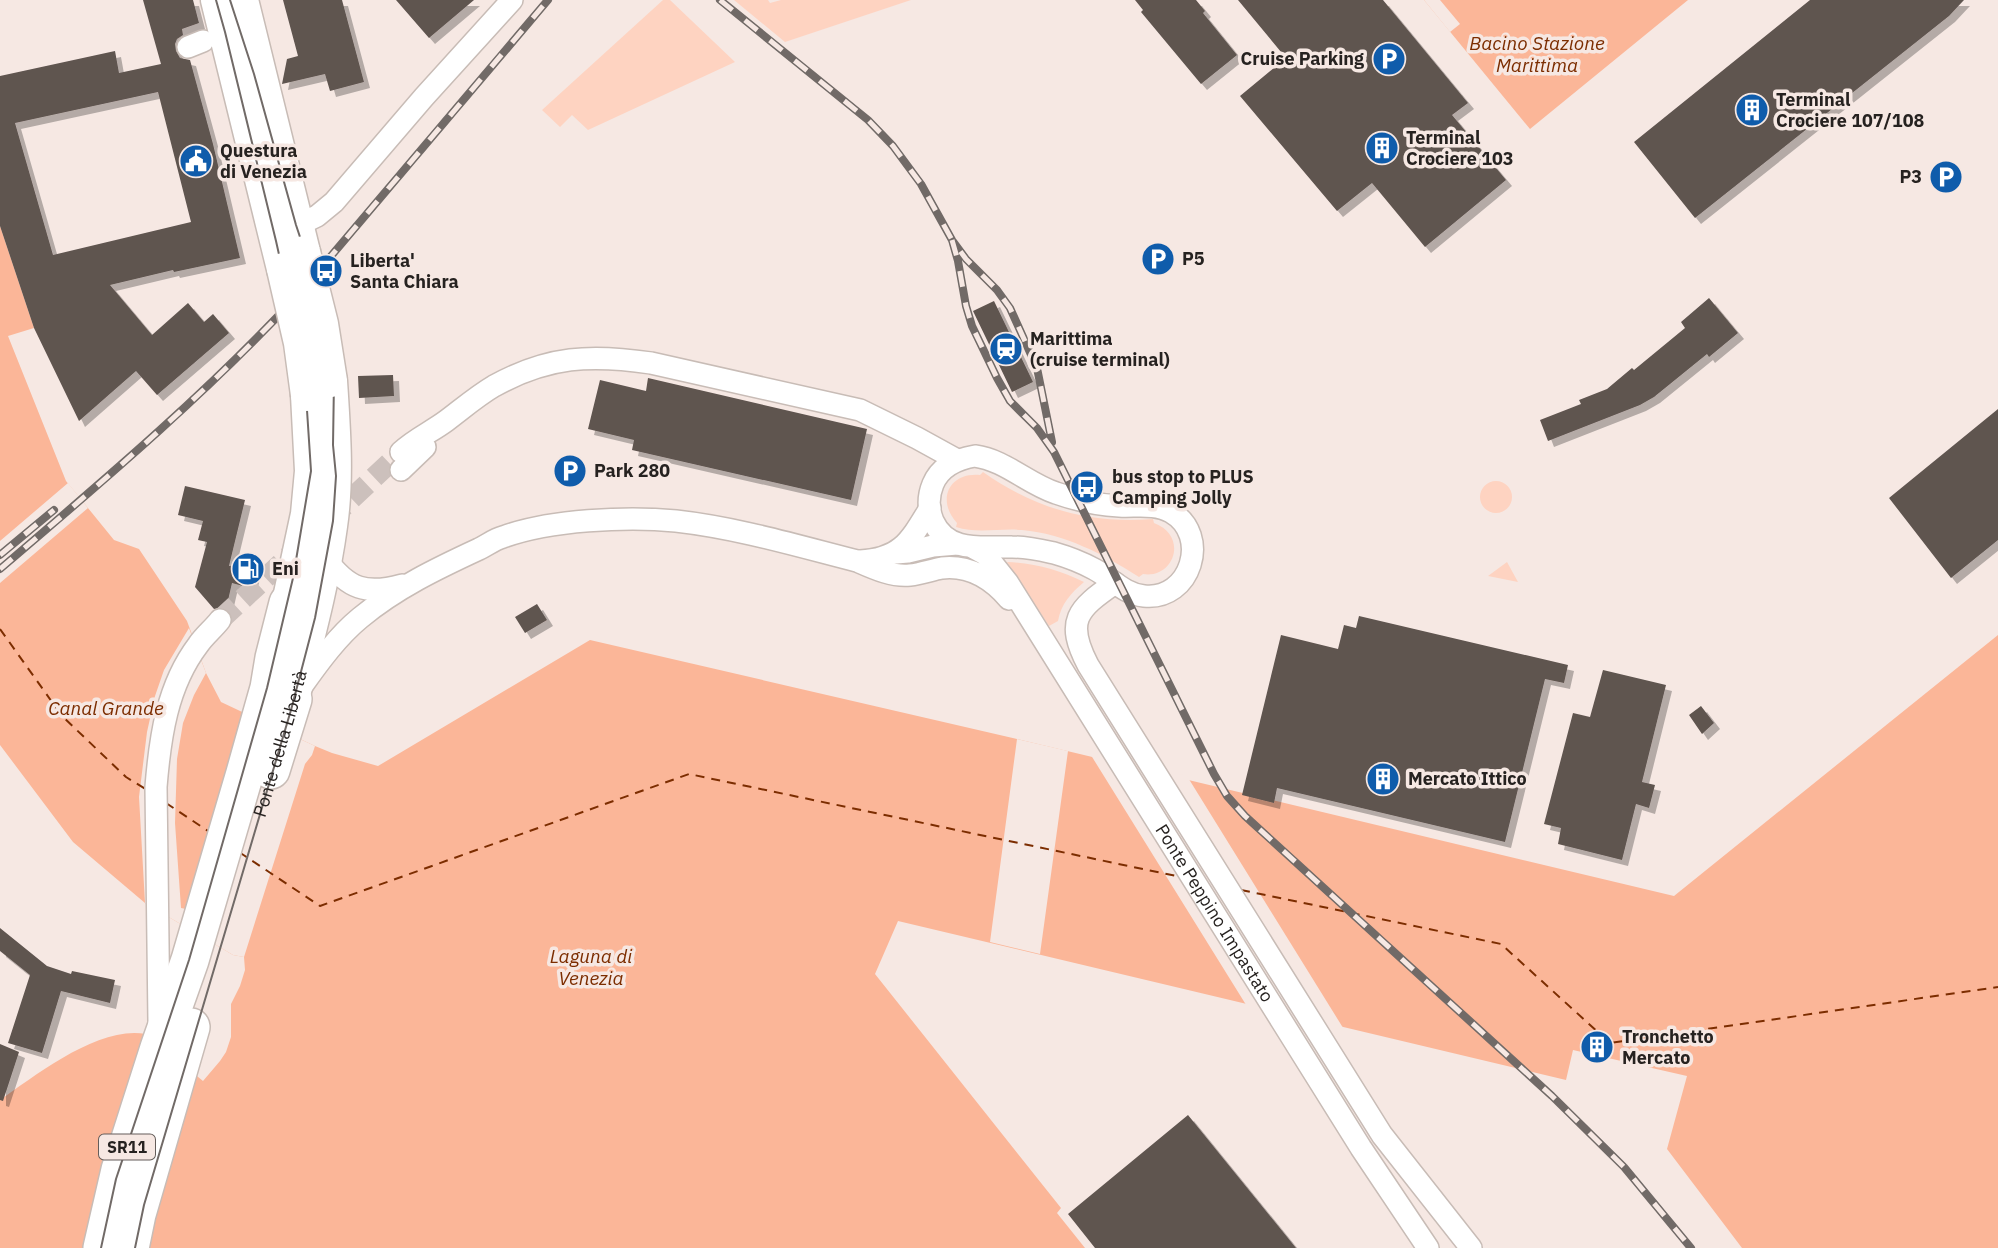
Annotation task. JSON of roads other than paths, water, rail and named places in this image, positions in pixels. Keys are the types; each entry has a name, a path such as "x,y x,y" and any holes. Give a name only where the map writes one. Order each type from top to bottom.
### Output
{"highway":[{"name":"Ponte della Libertà","path":"130,1248 171,1052 187,954 282,704 301,610"},
{"name":"Ponte della Libertà","path":"102,1248 120,1170 171,1052"}],"main road":[{"name":"Ponte della Libertà","path":"217,0 290,245"},
{"name":"Ponte della Libertà","path":"242,0 290,245 300,343 319,388 333,496 326,559 301,610"},
{"name":"Ponte della Libertà","path":"301,610 319,388"}],"street":[{"path":"290,245 351,183 512,0"},
{"path":"401,461 414,440 444,423 492,387 544,364 593,358 651,363 860,410 957,460"},
{"path":"858,561 877,560 896,553 933,546 965,546 1016,547 1039,550 1079,562 1130,593 1147,596 1164,594 1179,584 1189,572 1193,557 1190,534 1184,523 1172,512 1157,507 1102,504 1057,494 1027,481 992,460 975,456 957,460 946,467 935,480 930,495 930,508 937,528 947,539 965,546 985,554 1027,615"},
{"path":"896,553 911,537 930,508"},
{"path":"301,610 328,627 340,629 414,582 502,537 539,527 644,519 709,526 858,561 879,570 909,575 953,568 972,571 993,583 1027,615"},
{"path":"326,559 342,577 360,588 383,590 414,582"},
{"name":"Ponte Peppino Impastato","path":"1115,583 1089,601 1077,621 1078,646 1088,665 1382,1135 1471,1248"},
{"name":"Ponte Peppino Impastato","path":"1027,615 1361,1148 1428,1248"},
{"path":"282,704 361,617"},
{"path":"171,1052 187,954 156,787 164,721 177,684 197,646 222,625"}],"water":[{"name":"Bacino Stazione Marittima","path":"1424,0 1688,0 1530,129"},
{"name":"Laguna di Venezia","path":"0,226 34,328 8,336 66,481 114,540 139,549 187,621 206,673 221,702 332,753 378,766 590,640 1674,896 1998,635 1998,1248 1742,1248 1667,1149 1687,1076 1573,1050 1566,1080 898,921 875,974 1061,1208 1057,1213 1085,1248 0,1248 0,1100 69,1054 108,1037 128,1033 146,1034 203,1081 226,1052 231,1037 231,1004 245,970 244,957 233,955 145,903 73,842 0,745"}],"tunnel":[{"path":"329,520 401,452"},
{"path":"220,620 300,546"}],"tram line":[{"path":"101,1248 116,1179 189,960 267,688 293,578 311,471 306,395 299,344 216,0"},
{"path":"135,1248 144,1205 291,710 315,618 333,521 336,476 333,445 334,381 327,331 254,74 230,0"}],"railway":[{"path":"0,569 153,436 263,332 298,295 548,0"},
{"path":"720,0 868,120 893,146 921,184 952,240 1010,308 1037,368 1052,442"},
{"path":"952,240 972,326 997,378 1010,401 1037,428 1054,452 1227,796 1245,816 1552,1096 1624,1167 1691,1248"},
{"path":"0,555 54,510"}],"place":[{"name":"Cruise Parking","path":"1389,59"},
{"name":"Terminal Crociere 107/108","path":"1752,110"},
{"name":"Terminal Crociere 103","path":"1382,148"},
{"name":"Questura di Venezia","path":"196,161"},
{"name":"P3","path":"1946,177"},
{"name":"P5","path":"1158,259"},
{"name":"Liberta' Santa Chiara","path":"326,271"},
{"name":"Marittima (cruise terminal)","path":"1006,349"},
{"name":"Park 280","path":"570,471"},
{"name":"bus stop to PLUS Camping Jolly","path":"1087,487"},
{"name":"Eni","path":"248,569"},
{"name":"Mercato Ittico","path":"1383,779"},
{"name":"Tronchetto Mercato","path":"1597,1047"}],"water label":[{"name":"Canal Grande","path":"106,708"}]}
